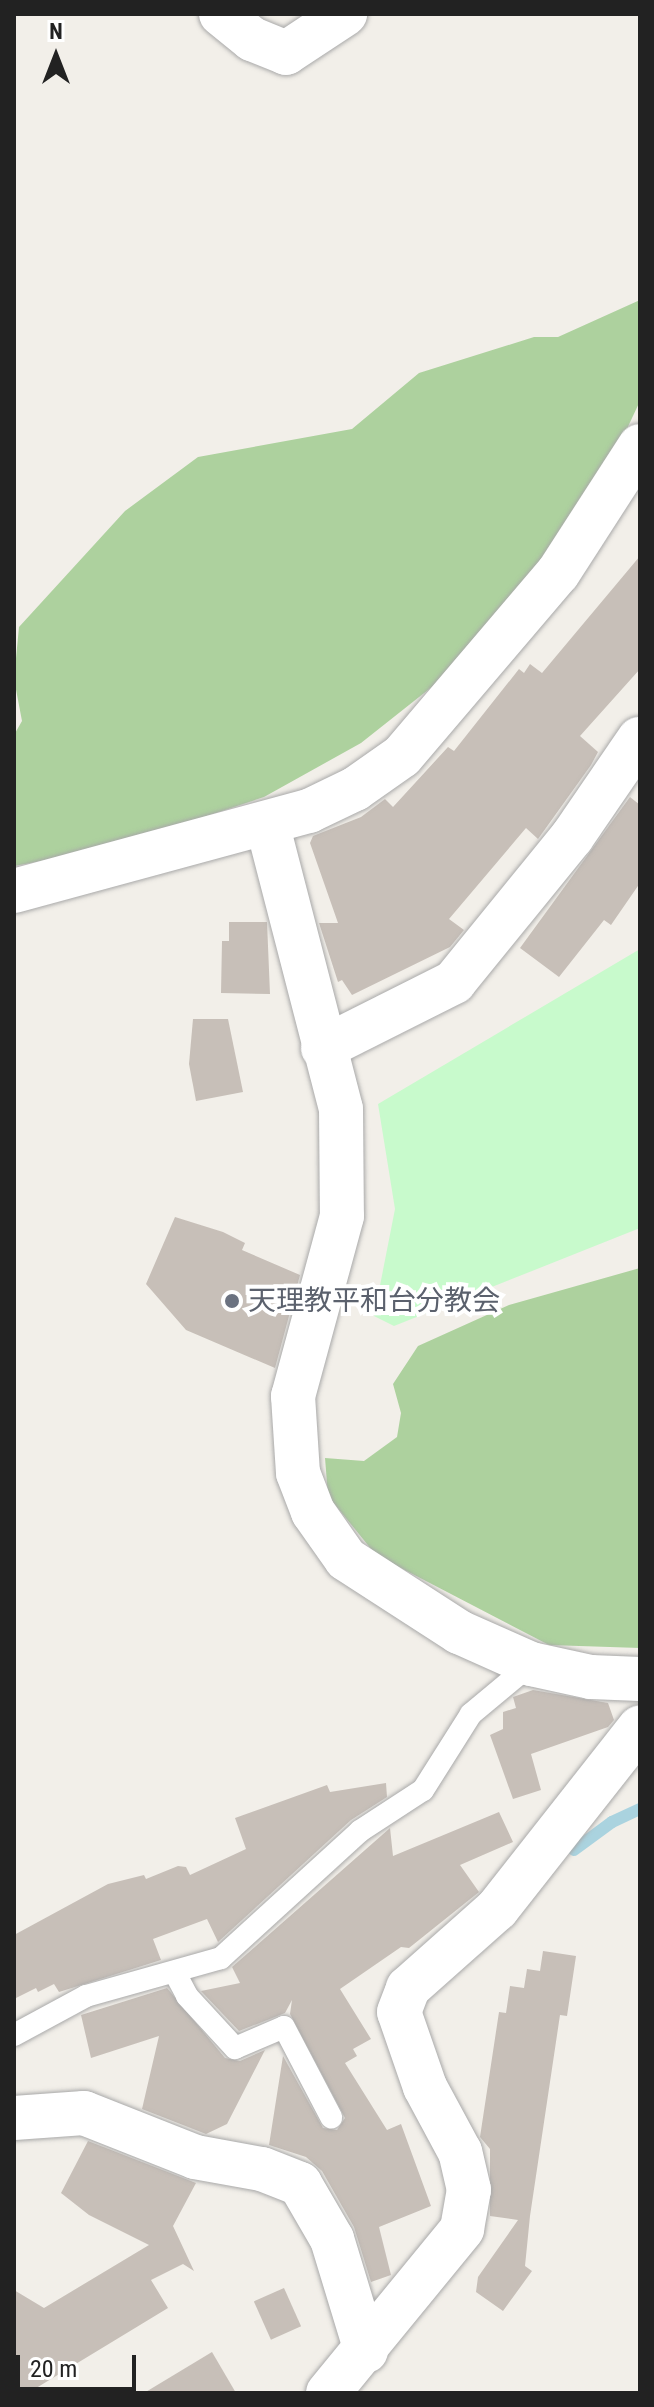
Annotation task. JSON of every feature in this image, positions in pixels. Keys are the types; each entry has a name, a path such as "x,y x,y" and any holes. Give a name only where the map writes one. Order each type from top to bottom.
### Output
{"street":[{"path":"221,14 252,39 286,53 345,14"},
{"path":"14,891 267,823 355,789 402,756 558,573 640,446"},
{"path":"323,1048 454,982 572,837 639,739"},
{"path":"267,823 341,1109 342,1216 293,1396 298,1473 313,1512 346,1559 459,1632 531,1664 591,1677 640,1679"},
{"path":"328,2393 366,2351 462,2229 469,2190 460,2152 425,2087 399,2012 408,1988 497,1909 640,1727"},
{"path":"14,2118 84,2113 195,2157 262,2169 300,2184 332,2239 366,2351"}],"lane":[{"path":"14,2035 86,1996 221,1958 360,1831 423,1790 471,1714 531,1664"},
{"path":"175,1973 187,1996 235,2048 284,2027 331,2117"}],"green space":[{"path":"640,300 640,401 595,497 433,686 361,743 264,797 107,849 14,866 14,735 22,721 14,679 19,627 125,511 198,457 352,429 419,373 534,337 558,337"},
{"path":"640,949 640,1228 394,1326 374,1316 395,1209 378,1104"},
{"path":"640,1268 640,1648 549,1645 376,1555 328,1496 325,1458 364,1461 397,1437 401,1413 393,1384 418,1346 509,1305"}],"building":[{"path":"640,556 640,669 580,736 598,752 591,765 538,839 526,828 449,919 464,930 450,947 352,995 342,980 338,982 319,923 338,923 310,843 313,836 361,817 385,799 393,807 448,747 454,751 519,669 524,673 530,664 542,673"},
{"path":"630,797 640,805 640,883 611,925 604,920 559,977 520,948"},
{"path":"229,922 267,922 270,994 221,993 222,941 229,941"},
{"path":"193,1019 228,1019 243,1092 196,1101 189,1064"},
{"path":"175,1217 223,1232 245,1243 242,1250 300,1275 275,1368 186,1330 146,1284"},
{"path":"533,1690 608,1703 614,1720 608,1727 531,1754 541,1790 513,1799 490,1735 503,1729 503,1712 516,1708 513,1697"},
{"path":"386,1783 387,1797 351,1820 218,1942 207,1919 153,1939 161,1960 59,1992 54,1984 38,1992 36,1988 14,1999 14,1935 108,1884 144,1875 146,1879 178,1866 186,1867 190,1875 246,1849 235,1818 327,1785 330,1792"},
{"path":"499,1812 513,1842 460,1865 479,1892 409,1948 401,1947 340,1989 371,2039 353,2049 357,2056 345,2063 387,2130 401,2124 431,2206 379,2227 391,2275 371,2282 354,2227 322,2171 306,2157 269,2145 283,2056 323,2128 337,2130 345,2118 290,2014 292,2000 285,2013 239,2031 201,1991 240,1983 232,1967 390,1828 393,1856"},
{"path":"543,1951 576,1956 567,2016 560,2015 530,2216 525,2266 532,2271 503,2311 476,2292 478,2277 518,2220 490,2216 490,2149 480,2137 499,2012 506,2013 510,1986 524,1988 527,1969 540,1971"},
{"path":"167,1988 225,2058 240,2061 265,2050 227,2124 206,2134 142,2109 159,2036 91,2058 81,2015"},
{"path":"88,2141 196,2183 173,2226 194,2271 183,2264 151,2280 168,2308 28,2393 14,2393 14,2290 44,2308 149,2245 89,2215 61,2193"},
{"path":"284,2288 301,2326 271,2340 254,2301"},
{"path":"212,2352 236,2393 144,2393"}],"waterway":[{"path":"574,1850 612,1822 640,1809"}],"place":[{"name":"天理教平和台分教会","path":"232,1301"}]}
